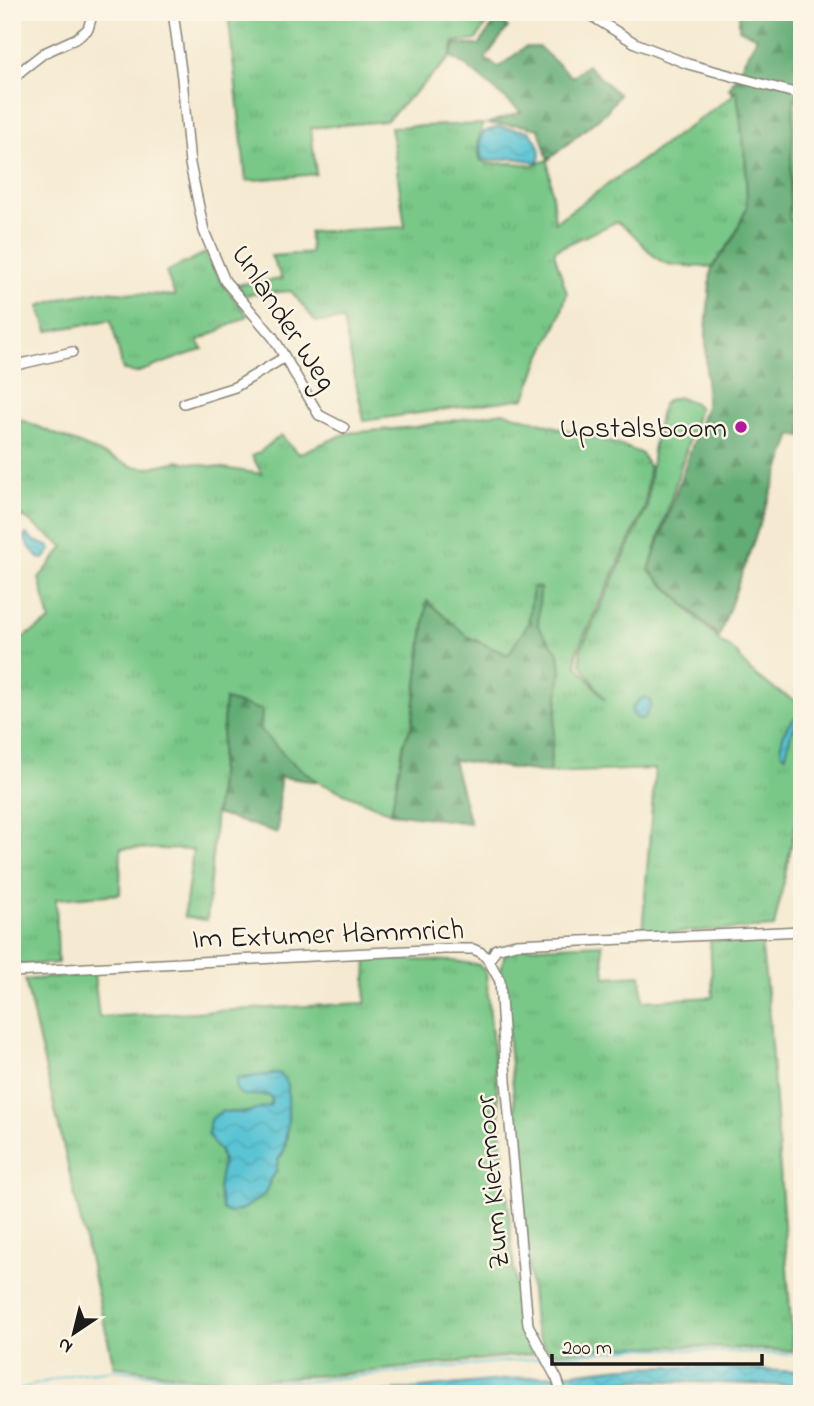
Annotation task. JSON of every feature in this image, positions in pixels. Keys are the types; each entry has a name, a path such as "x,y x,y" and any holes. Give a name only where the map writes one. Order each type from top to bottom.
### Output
{"street":[{"path":"12,80 44,53 77,38 88,29 93,12"},
{"name":"Unlander Weg","path":"173,12 190,164 204,230 225,281 273,337 319,415 344,428"},
{"path":"586,12 635,43 688,64 802,95"},
{"path":"12,366 72,352"},
{"path":"184,403 235,387 285,357"},
{"name":"Im Extumer Hammrich","path":"12,972 444,949 473,949 482,953 489,961 496,949 516,944 802,931"},
{"name":"Zum Kiefmoor","path":"489,961 500,981 528,1325 562,1394"}],"green space":[{"path":"228,12 494,12 476,40 454,42 449,59 386,121 311,128 316,174 246,181"},
{"path":"739,12 802,12 802,100 794,99 789,219 802,229 802,437 792,435 719,637 649,570 706,406 706,331 711,270 734,237 747,207 746,167 737,92 729,89 757,37 739,29"},
{"path":"498,17 508,27 485,59 499,67 525,47 539,47 572,77 587,65 619,95 606,112 548,160 539,129 519,125 486,124 521,112 465,65 451,57 455,44 479,45"},
{"path":"732,92 737,92 746,167 747,207 734,237 712,267 678,266 661,261 630,231 616,222 555,250 567,293 560,317 525,398 364,421 343,320 316,322 291,291 244,295 234,285 282,279 271,256 311,253 309,232 405,227 391,127 483,124 478,142 480,160 488,164 532,165 548,160 555,222 732,96"},
{"path":"794,98 802,100 802,229 789,219"},
{"path":"205,253 222,283 248,316 198,341 203,349 136,373 123,370 111,320 48,331 39,306 67,297 103,291 175,296 166,272"},
{"path":"678,397 693,402 699,408 649,570 723,644 736,652 750,670 775,689 802,704 802,795 774,927 642,934 655,769 549,773 561,671 559,654 537,626 540,589 534,587 528,624 508,655 468,637 427,601 412,726 404,742 391,813 318,782 287,758 261,730 225,700 207,920 184,917 193,850 121,848 120,894 56,899 58,963 12,966 12,644 50,621 39,578 64,547 22,516 12,528 12,416 132,466 147,468 178,461 262,474 252,456 281,435 298,454 347,433 415,427 503,412 623,446 642,454 649,467 645,507 577,651 577,665 605,700 581,664 580,651 647,508 653,450 662,405"},
{"path":"533,587 540,588 538,626 559,654 561,671 549,773 453,760 470,823 391,813 404,742 412,726 427,601 468,637 508,655 528,624"},
{"path":"225,700 262,710 261,730 287,758 318,782 280,777 278,833 216,814"},
{"path":"761,940 768,1002 793,1351 677,1346 620,1347 555,1353 551,1351 542,1341 534,1324 501,970 505,952 516,948 602,944 605,977 641,975 643,1001 713,997 710,941"},
{"path":"367,959 454,961 479,965 486,972 519,1320 533,1354 346,1374 248,1380 201,1379 114,1366 25,980 94,974 99,1017 365,1003","holes":["288,1085 287,1136 276,1172 270,1178 264,1195 243,1209 230,1213 220,1151 214,1145 221,1112 244,1113 270,1106 273,1098 267,1095 242,1095"]}],"water":[{"path":"498,127 529,131 538,146 538,162 513,158 489,161 481,158 480,143 483,132"},
{"path":"26,534 50,547 51,550 44,559 39,558 30,548 24,537"},
{"path":"645,697 650,700 651,706 644,718 638,719 632,713 632,708"},
{"path":"798,715 800,719 791,733 786,755 782,754 784,733"},
{"path":"279,1073 288,1085 284,1151 264,1195 243,1209 230,1213 223,1210 218,1188 223,1160 208,1133 210,1120 221,1111 244,1113 270,1106 272,1098 267,1095 242,1095 236,1089 237,1079"},
{"path":"668,1366 802,1372 802,1386 637,1380 492,1394 359,1394 622,1367"},
{"path":"123,1387 163,1394 69,1394"}],"waterway":[{"path":"551,1357 637,1348 802,1355"},
{"path":"12,1391 74,1374 116,1370 212,1383 309,1381 542,1358"}],"place":[{"name":"Upstalsboom","path":"741,427"}]}
